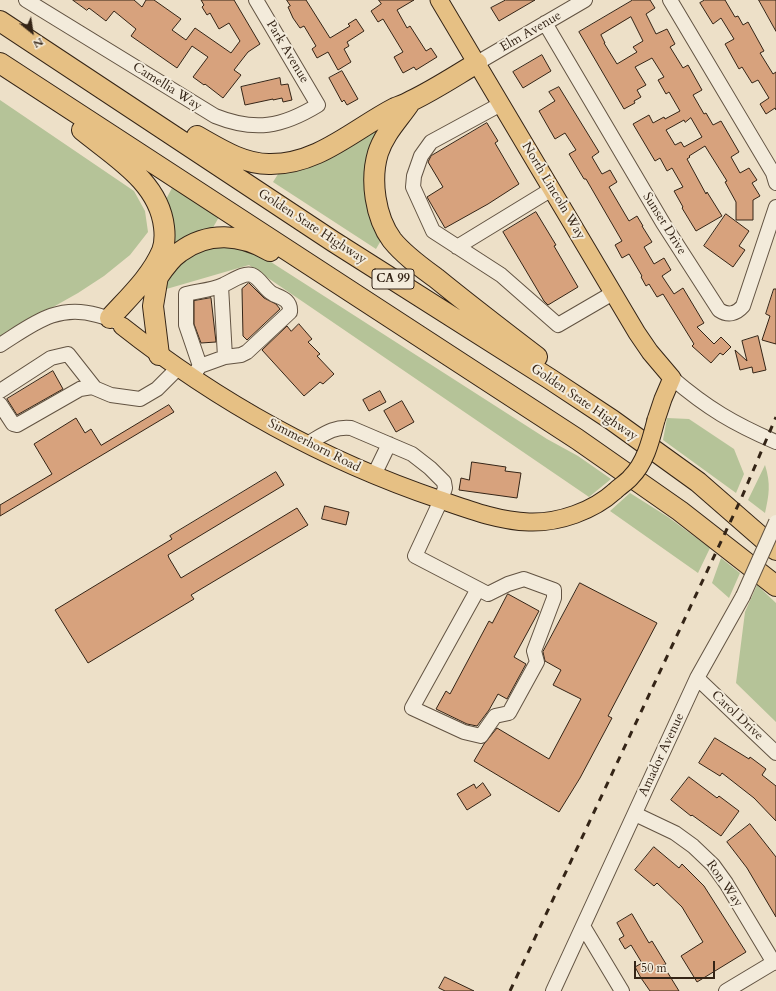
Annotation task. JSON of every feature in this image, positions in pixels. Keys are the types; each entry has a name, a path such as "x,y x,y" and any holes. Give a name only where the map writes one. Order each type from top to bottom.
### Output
{"highway":[{"name":"Golden State Highway","path":"0,21 69,65 334,242 543,374 612,420 698,482 776,550"},
{"path":"0,63 134,172 151,191 158,203 163,219 165,237 162,250 149,274 116,322"},
{"name":"CA 99","path":"0,63 577,439 680,511 776,586"},
{"path":"69,65 235,157 253,162 284,164 299,161 315,155 395,108 411,101 477,63"},
{"path":"411,101 384,140 378,152 376,165 374,180 375,199 384,227 392,240 403,252 555,371 612,420"},
{"path":"116,322 179,252 192,244 205,239 221,236 253,242 353,294"},
{"path":"158,276 153,306 158,334 159,355"}],"main road":[{"name":"North Lincoln Way","path":"439,0 641,339 672,378"},
{"name":"Simmerhorn Road","path":"116,322 178,368 196,371 235,404 307,444 352,466 408,489 441,500 503,519 530,522 550,521 570,516 594,506 606,499 632,476 641,463 649,446 662,399 672,378"}],"street":[{"name":"Camellia Way","path":"26,0 215,116 227,121 244,125 271,125 292,119 318,105"},
{"name":"Park Avenue","path":"256,0 318,105"},
{"name":"Elm Avenue","path":"477,63 584,0"},
{"path":"670,0 772,173 776,183"},
{"name":"Sunset Drive","path":"545,23 666,230 723,313 730,314 738,312 743,306 776,207"},
{"path":"501,104 431,142 421,156 414,176 413,187 433,231 501,275 558,325 613,293"},
{"path":"458,247 552,190"},
{"path":"247,274 258,280 267,290 286,300 290,307 290,312 247,352 226,357 196,371 186,326 186,294 221,286 247,274"},
{"path":"221,286 226,357"},
{"name":"Simmerhorn Road","path":"0,345 42,319 61,312 86,312 116,322"},
{"path":"0,391 51,358 68,354 94,387 111,395 140,399 157,389 178,368"},
{"name":"North Lincoln Way","path":"672,378 706,406 725,418 745,429 776,442"},
{"path":"0,404 12,424 17,425 80,389 94,387"},
{"path":"307,444 332,430 341,427 351,428 412,454 430,468 444,482 445,488 415,556 488,594 508,584 524,579 554,590 554,598 534,652 537,662 509,713 495,716 482,736 464,732 412,708 478,589"},
{"path":"374,475 389,444"},
{"name":"Amador Avenue","path":"553,991 697,678 743,596 776,522"},
{"name":"Carol Drive","path":"697,678 776,753"},
{"name":"Ron Way","path":"634,814 675,833 694,846 713,865 726,883 775,962"},
{"path":"583,926 622,991"},
{"path":"726,991 775,962"}],"green space":[{"path":"0,100 134,191 145,211 148,232 130,255 104,276 78,293 0,337"},
{"path":"392,117 374,144 383,237 376,249 273,182 280,171"},
{"path":"172,188 219,217 211,231 171,251 164,203"},
{"path":"222,245 240,247 260,255 547,439 578,456 611,479 589,497 249,265 163,290 169,274 180,262 194,255"},
{"path":"667,418 689,419 734,449 744,474 736,493 663,440"},
{"path":"765,465 769,489 765,513 748,500"},
{"path":"630,493 668,517 710,548 698,573 610,511"},
{"path":"721,558 740,573 729,598 712,583"},
{"path":"757,585 776,603 776,722 736,683 745,612"}],"building":[{"path":"73,0 134,0 142,7 146,0 154,0 181,19 172,30 186,40 195,28 231,53 240,41 229,23 219,29 210,13 207,15 202,7 204,5 201,0 234,0 260,44 248,52 234,70 241,75 223,98 193,77 208,57 192,46 177,68 131,36 136,29 114,11 106,21 89,8 87,10"},
{"path":"287,0 306,0 330,38 350,26 348,24 356,19 364,31 347,42 349,46 344,49 351,62 338,70 328,52 317,58 312,49 316,46 304,26 300,28 293,18 288,7 290,6"},
{"path":"379,0 414,0 397,10 407,28 410,26 426,51 431,48 437,57 416,70 414,67 403,73 394,57 403,52 383,19 378,22 371,11 381,4"},
{"path":"506,0 535,0 499,21 491,8"},
{"path":"633,0 650,0 655,8 646,14 656,34 667,29 675,44 670,47 683,68 688,65 702,90 693,95 704,114 706,113 713,125 721,121 739,152 731,157 740,173 749,168 757,180 752,183 760,196 753,200 753,220 736,220 736,202 725,182 727,181 705,146 689,156 690,157 687,159 706,194 707,192 722,216 696,231 674,191 683,187 672,168 667,171 660,158 655,161 633,124 649,115 653,123 664,117 665,119 680,111 669,92 666,94 658,80 664,77 652,58 635,67 646,85 637,90 641,97 634,101 635,103 624,109 579,32","holes":["631,17 643,41 633,47 637,52 617,64 604,43 601,35","691,118 702,137 684,147 681,142 675,145 666,130 684,120 685,122"]},
{"path":"705,0 725,0 735,17 738,16 743,25 748,22 764,51 760,53 773,74 776,72 776,110 775,108 766,114 760,104 769,98 758,80 752,83 742,67 739,69 725,44 734,39 721,18 713,24 700,3"},
{"path":"759,0 776,0 776,31"},
{"path":"542,55 551,71 523,88 513,72"},
{"path":"342,71 358,99 347,105 344,100 342,102 329,78"},
{"path":"280,78 281,85 288,84 292,100 283,102 282,98 245,105 241,87"},
{"path":"559,87 599,152 592,157 602,174 610,170 617,182 609,187 629,221 637,216 652,242 644,247 654,264 664,258 671,270 662,276 674,294 683,288 704,323 697,327 714,344 721,337 731,347 723,355 720,353 711,363 692,346 694,344 663,294 657,297 649,284 646,286 629,254 622,258 615,245 622,241 586,179 584,179 569,154 576,150 565,133 555,139 539,111 555,101 549,92"},
{"path":"487,123 498,141 495,143 519,184 488,204 445,228 427,197 443,187 428,162 431,156"},
{"path":"536,212 556,245 554,246 578,287 548,305 544,301 503,232"},
{"path":"726,214 749,231 739,246 745,250 733,267 704,246"},
{"path":"249,283 264,298 276,304 280,309 247,340 243,336 242,289"},
{"path":"774,289 776,289 776,344 762,340 770,316 766,314"},
{"path":"211,298 216,342 201,343 194,324 194,301"},
{"path":"299,324 312,339 308,342 320,354 317,356 334,374 323,384 320,382 304,396 262,350 287,326 291,331"},
{"path":"758,336 766,370 753,373 752,367 740,370 735,350 747,361 742,341"},
{"path":"53,371 63,389 17,415 7,399"},
{"path":"380,391 386,402 369,411 363,400"},
{"path":"402,401 414,422 396,432 384,411"},
{"path":"169,405 174,412 0,516 0,505 52,474 34,444 76,418 85,433 91,429 101,445"},
{"path":"472,462 506,467 505,471 521,473 517,498 459,490 461,478 469,480"},
{"path":"276,472 284,485 168,555 181,578 297,508 308,525 191,595 194,599 88,663 55,610 172,539 170,536"},
{"path":"325,506 349,512 346,525 322,519"},
{"path":"580,583 657,623 608,716 612,718 580,778 559,812 474,761 484,744 497,728 549,759 581,699 553,685 561,670 545,661 543,652"},
{"path":"508,594 539,611 514,657 526,664 507,699 498,694 489,710 477,726 467,724 436,709 446,691 450,694 489,621 492,623"},
{"path":"715,738 749,759 750,757 766,769 762,775 776,786 776,821 754,798 722,773 720,776 699,763"},
{"path":"689,777 717,798 719,796 739,811 721,836 692,815 691,816 671,800"},
{"path":"483,783 491,795 467,810 457,794 474,784 476,788"},
{"path":"750,824 776,857 776,917 747,868 727,842"},
{"path":"654,847 679,868 682,864 704,886 746,952 697,982 681,956 703,942 682,907 657,883 654,886 635,870"},
{"path":"632,914 649,943 652,941 666,964 663,965 679,991 650,991 641,978 635,967 642,963 631,945 625,949 619,939 624,936 617,923"},
{"path":"445,977 474,991 445,991 439,988"}],"railway":[{"path":"510,991 741,499 776,417"}]}
